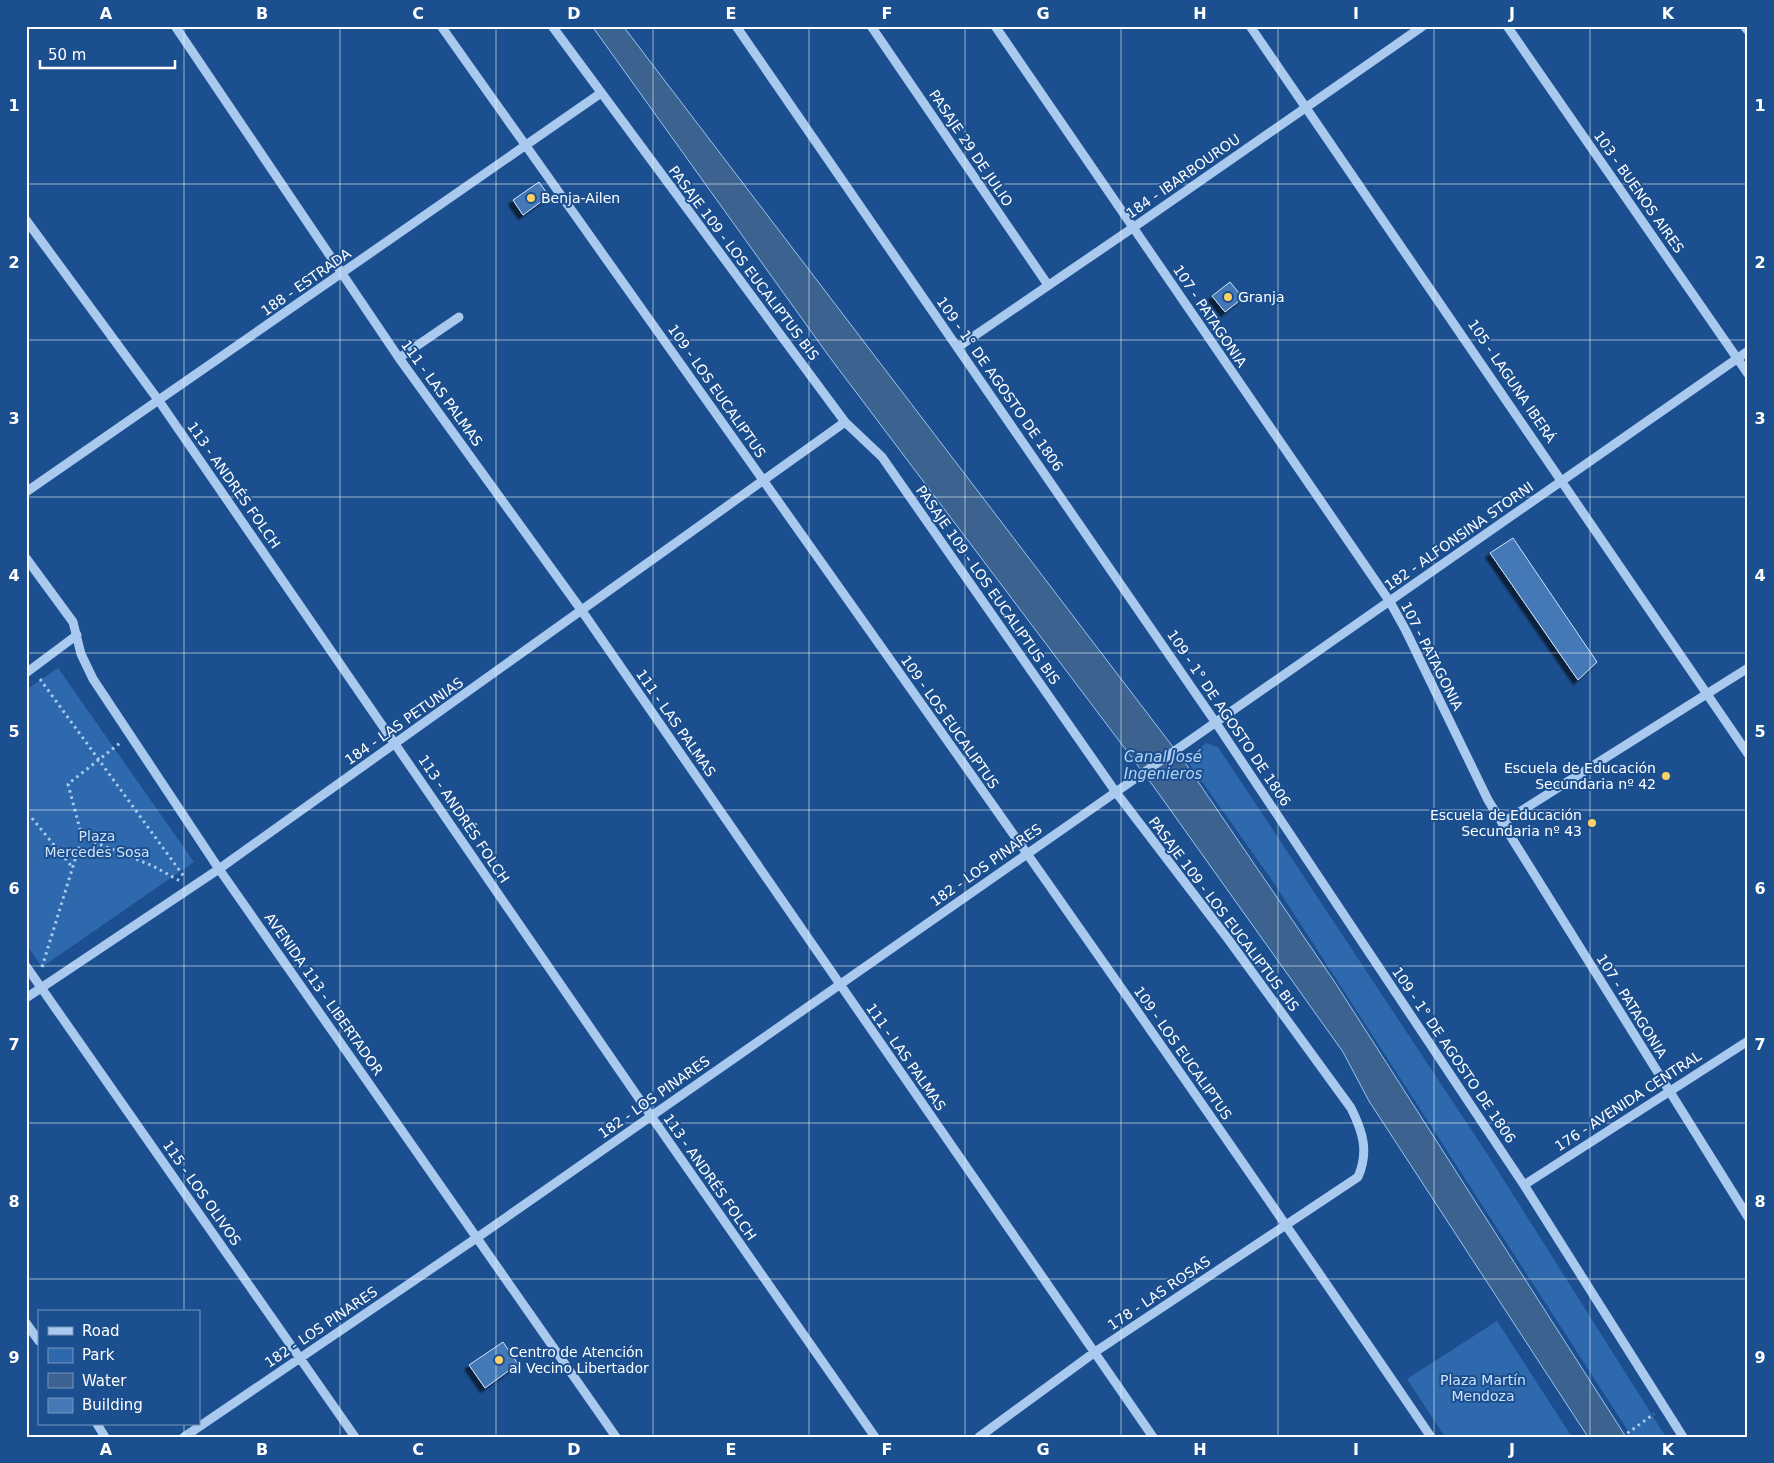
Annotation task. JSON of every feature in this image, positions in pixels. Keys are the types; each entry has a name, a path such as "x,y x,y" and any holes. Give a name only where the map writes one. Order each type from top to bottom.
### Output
{"street":[{"name":"111 - LAS PALMAS","path":"175,26 399,358 582,611 838,985 1154,1437"},
{"name":"109 - LOS EUCALIPTUS","path":"441,26 1287,1224 1431,1437"},
{"name":"PASAJE 109 - LOS EUCALIPTUS BIS","path":"552,26 845,422 882,457 1115,791 1228,939 1351,1108 1363,1136 1365,1148 1363,1164 1358,1177"},
{"name":"109 - 1° DE AGOSTO DE 1806","path":"736,26 1216,723 1524,1185 1683,1437"},
{"name":"PASAJE 29 DE JULIO","path":"871,26 1048,285"},
{"name":"107 - PATAGONIA","path":"995,26 1390,602 1488,800 1748,1217"},
{"name":"105 - LAGUNA IBERÁ","path":"1250,26 1563,480 1748,754"},
{"name":"184 - IBARBOUROU","path":"958,346 1134,228 1422,26"},
{"name":"103 - BUENOS AIRES","path":"1507,26 1748,374"},
{"path":"1744,26 1748,31"},
{"name":"188 - ESTRADA","path":"26,492 601,93"},
{"name":"113 - ANDRÉS FOLCH","path":"26,220 159,401 651,1116 875,1437"},
{"path":"399,358 459,317"},
{"name":"182 - ALFONSINA STORNI","path":"1137,776 1390,602 1748,351"},
{"name":"184 - LAS PETUNIAS","path":"26,998 219,869 764,482 845,422"},
{"name":"AVENIDA 113 - LIBERTADOR","path":"26,558 73,622 84,663 130,736 219,869 478,1236 616,1437"},
{"path":"29,670 77,635"},
{"path":"1502,823 1748,668"},
{"name":"182 - LOS PINARES","path":"184,1437 478,1236 1137,776"},
{"name":"115 - LOS OLIVOS","path":"26,966 355,1437"},
{"name":"176 - AVENIDA CENTRAL","path":"1524,1185 1748,1041"},
{"name":"178 - LAS ROSAS","path":"979,1437 1095,1352 1358,1177"},
{"path":"26,1323 38,1340"},
{"path":"98,1426 105,1437"}],"path":[{"path":"29,670 191,887"},
{"path":"41,987 42,967 82,837 68,784 130,736"},
{"path":"26,816 31,817 73,868"},
{"path":"82,837 153,866 191,887"},
{"path":"1622,1437 1664,1408"}],"green space":[{"name":"Plaza Mercedes Sosa","path":"58,668 194,862 42,967 26,944 26,690"},
{"path":"1206,743 1218,747 1488,1155 1666,1437 1632,1437 1276,886 1186,759"},
{"name":"Plaza Martín Mendoza","path":"1497,1321 1572,1437 1445,1437 1407,1379"}],"water":[{"name":"Canal José Ingenieros","path":"592,26 623,26 1186,764 1336,984 1626,1437 1588,1437 1369,1101 1343,1052 1154,787 828,355"}],"building":[{"name":"Benja-Ailen","path":"539,182 549,196 523,215 513,200"},
{"name":"Granja","path":"1230,282 1243,298 1225,312 1212,296"},
{"path":"1513,538 1597,662 1578,680 1490,553"},
{"path":"503,1342 518,1364 485,1388 469,1365"}],"place":[{"name":"Benja-Ailen","path":"531,198"},
{"name":"Granja","path":"1228,297"},
{"name":"Escuela de Educación Secundaria nº 42","path":"1666,776"},
{"name":"Escuela de Educación Secundaria nº 43","path":"1592,823"},
{"name":"Centro de Atención al Vecino Libertador","path":"499,1360"}]}
